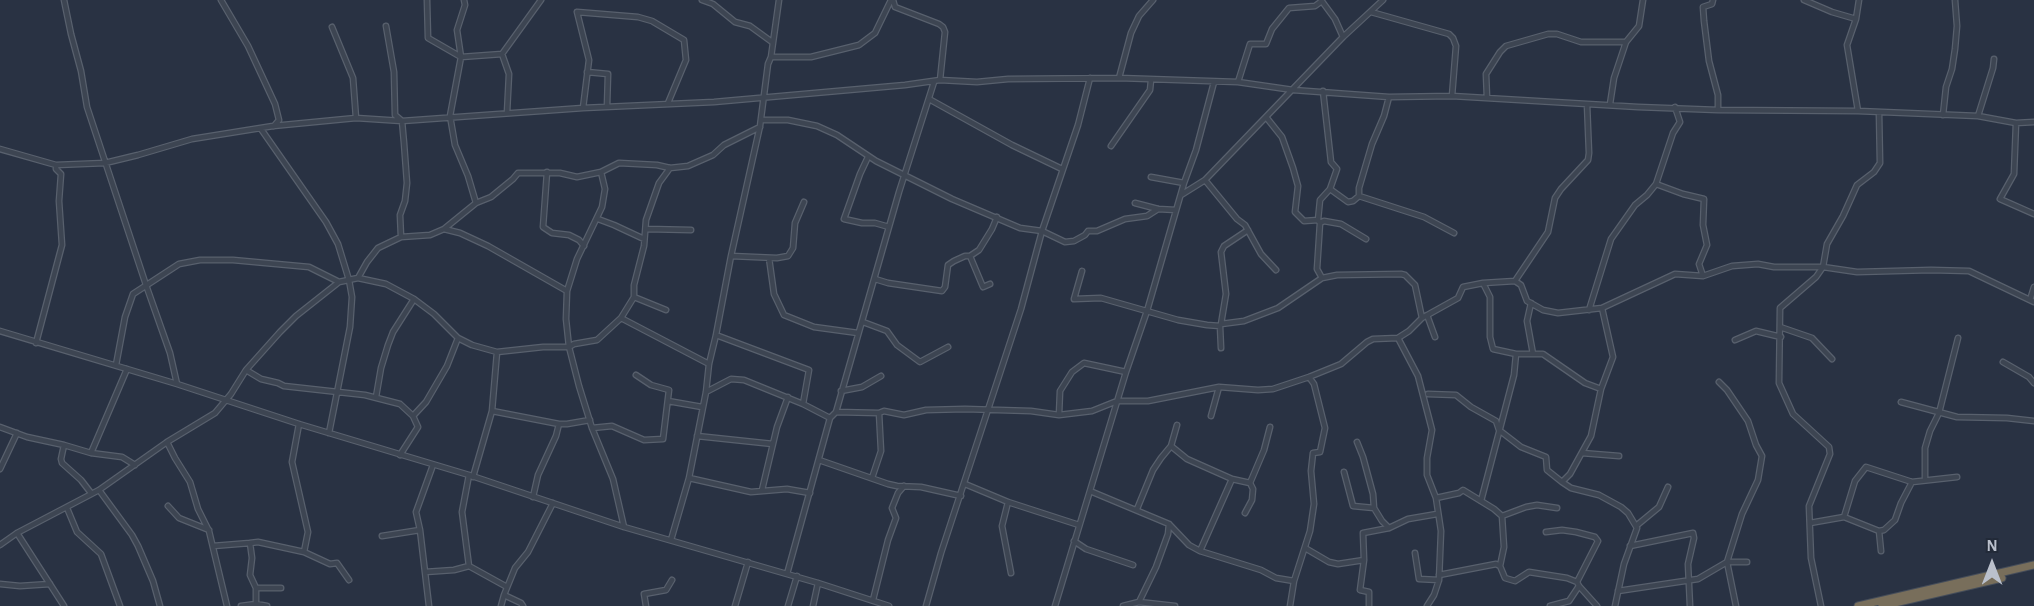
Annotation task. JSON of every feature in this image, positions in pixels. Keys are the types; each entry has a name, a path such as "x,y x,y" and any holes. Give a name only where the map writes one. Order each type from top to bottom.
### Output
{"highway":[{"path":"1857,606 2034,565"},
{"path":"1882,606 2034,570"}],"street":[{"path":"64,0 87,107 170,353 177,384"},
{"path":"221,0 248,46 275,104 279,120 273,126"},
{"path":"428,0 428,39 461,57 502,54 541,0"},
{"path":"464,0 465,5 457,30 461,57 450,116 454,145 468,176 476,203"},
{"path":"702,0 713,3 735,22 750,26 772,42"},
{"path":"671,540 689,478 706,392 709,364 761,123 779,0"},
{"path":"771,57 811,57 859,45 875,33 892,0"},
{"path":"787,574 830,418 836,412 904,175 937,81 945,32 943,27 895,7 892,0"},
{"path":"1119,78 1131,33 1144,7 1153,0"},
{"path":"1182,195 1205,180 1343,37 1383,0"},
{"path":"1610,104 1614,78 1626,42 1639,26 1643,0"},
{"path":"1713,0 1712,4 1703,7 1709,62 1718,95 1718,110"},
{"path":"1804,0 1856,19"},
{"path":"1858,111 1847,45 1856,19 1859,0"},
{"path":"1943,115 1946,87 1955,49 1955,0"},
{"path":"1238,82 1250,44 1266,44 1272,29 1289,8 1315,6 1322,1 1335,19 1343,37"},
{"path":"583,108 589,60 578,12 632,16 652,21 684,40 686,60 668,103"},
{"path":"1371,12 1449,34 1456,46 1452,96"},
{"path":"386,26 394,72 395,115 402,121 407,183 405,201 400,214 401,237"},
{"path":"332,27 353,78 357,118"},
{"path":"1487,98 1486,74 1506,46 1557,34 1581,42 1626,42"},
{"path":"502,54 509,74 507,113"},
{"path":"1978,116 1994,59"},
{"path":"587,72 608,74 607,107"},
{"path":"926,606 941,553 1022,309 1042,231 1078,125 1090,78"},
{"path":"0,148 56,165 105,163 192,139 232,131 357,118 402,121 450,116 764,98 937,81 977,82 1008,79 1119,78 1238,82 1293,90 1389,97 1452,96 1718,110 1858,111 1978,116 2016,123 2034,122"},
{"path":"1111,146 1150,90 1151,80"},
{"path":"1054,606 1147,311 1184,183 1196,150 1214,82"},
{"path":"1322,278 1317,268 1320,200 1330,189 1337,169 1331,162 1323,91"},
{"path":"1359,196 1359,188 1369,154 1389,97"},
{"path":"929,99 1012,145 1062,169"},
{"path":"1515,281 1548,231 1555,198 1588,160 1587,104"},
{"path":"1589,310 1611,238 1635,205 1656,184 1673,133 1680,122 1675,107"},
{"path":"1821,606 1811,558 1809,506 1830,454 1829,447 1793,414 1779,382 1780,308 1816,277 1823,267 1827,244 1857,185 1874,172 1880,163 1879,112"},
{"path":"1266,117 1282,137 1293,168 1298,186 1295,212 1304,221 1341,224 1366,239"},
{"path":"358,278 378,248 401,237 430,235 444,230 476,203 491,197 518,172 547,172 577,177 601,172 619,163 669,168 688,166 713,155 724,145 761,123 788,120 817,126 837,135 868,157 952,199 1020,228 1042,231 1065,242 1074,241 1088,231 1097,231 1125,219 1148,216 1158,209"},
{"path":"2016,123 2014,174 2000,199 2034,214"},
{"path":"261,129 326,222 338,244 349,280 352,310 329,433"},
{"path":"868,157 844,219 889,227"},
{"path":"36,343 62,245 59,201 61,174 56,169 56,165"},
{"path":"0,544 99,490 167,442 215,413 246,370 296,316 339,282 358,278 386,284 414,299 434,314 458,338 497,352 543,347 569,347 597,340 621,318 634,297 634,285 646,220 658,183 669,168"},
{"path":"547,172 543,227 549,232 564,233 579,240 584,246"},
{"path":"601,172 605,189 602,207 577,259 567,291 566,319 569,347 579,386 592,428 613,479 624,527"},
{"path":"1151,177 1184,183"},
{"path":"1205,180 1248,230 1260,254 1276,270"},
{"path":"1656,184 1704,199 1703,225 1707,245 1700,264 1703,276"},
{"path":"1330,189 1348,202 1359,196"},
{"path":"1359,196 1424,218 1454,233"},
{"path":"731,256 770,258 788,256 793,248 795,223 804,202"},
{"path":"1136,203 1158,209 1176,210"},
{"path":"874,279 942,291 948,265 965,256 970,256 982,245 997,217"},
{"path":"598,219 644,239"},
{"path":"646,229 691,230"},
{"path":"444,230 460,233 488,246 567,291"},
{"path":"1221,348 1221,325 1226,294 1221,252 1224,246 1248,230"},
{"path":"579,240 586,239"},
{"path":"970,256 983,287 990,284"},
{"path":"770,258 774,294 784,315 814,327 858,333"},
{"path":"116,365 125,317 133,294 160,278 171,267 200,260 233,260 309,267 339,282"},
{"path":"836,412 892,412 904,415 926,410 989,410 1039,411 1059,415 1092,411 1117,401 1148,401 1219,387 1274,389 1341,364 1373,339 1398,338 1410,331 1425,317 1458,298 1462,287 1483,283 1515,281 1521,285 1527,301 1551,312 1602,308 1675,274 1703,276 1732,266 1758,264 1774,267 1823,267 1857,272 1969,271 2032,301 2034,287"},
{"path":"1082,270 1074,299 1101,298 1178,320 1221,325 1244,321 1278,308 1322,278 1349,275 1405,275 1416,285 1425,317 1435,337"},
{"path":"1483,283 1490,297 1490,338 1493,349 1516,354 1543,354 1585,383 1601,389"},
{"path":"634,297 666,310"},
{"path":"376,397 381,368 393,332 414,299"},
{"path":"1531,303 1527,321 1533,354"},
{"path":"1562,482 1570,474 1591,436 1601,389 1613,357 1602,308"},
{"path":"621,318 709,364"},
{"path":"863,322 887,331 897,345 920,362 948,347"},
{"path":"1780,327 1812,338 1832,359"},
{"path":"0,331 471,476 624,527 797,576 889,606"},
{"path":"1735,340 1756,331 1781,337"},
{"path":"716,335 809,370 803,404"},
{"path":"413,416 426,402 447,366 458,338"},
{"path":"1398,338 1418,376 1432,430 1427,458 1427,475 1436,498 1441,531 1439,578 1434,595 1427,606"},
{"path":"1925,480 1925,448 1939,413 1958,338"},
{"path":"469,566 462,512 492,411 497,352"},
{"path":"1481,501 1514,375 1516,354"},
{"path":"2003,362 2029,376 2034,383"},
{"path":"1059,415 1060,391 1072,372 1084,363 1126,372"},
{"path":"91,453 127,369"},
{"path":"246,370 261,379 284,386 376,397 400,404 413,416 418,427 400,455"},
{"path":"592,428 612,426 644,440 663,439 669,390 651,385 636,375"},
{"path":"841,391 862,387 881,376"},
{"path":"1290,606 1294,581 1305,548 1314,504 1311,471 1313,453 1320,452 1325,428 1314,384 1309,377"},
{"path":"706,392 731,379 744,380 803,404 830,418"},
{"path":"1719,382 1748,421 1755,445 1762,456 1758,480 1742,514 1726,562 1736,606"},
{"path":"1211,416 1219,387"},
{"path":"1428,394 1456,395 1471,407 1496,421 1500,430 1521,447 1546,457 1547,470 1562,482 1571,488 1599,495 1628,513 1637,528 1630,546 1615,606"},
{"path":"762,490 773,444 788,398"},
{"path":"668,401 702,407"},
{"path":"1901,402 1957,417 2034,421"},
{"path":"492,411 559,424 590,420"},
{"path":"872,478 880,451 879,413"},
{"path":"299,424 292,462 307,524 308,532 304,552"},
{"path":"533,497 538,475 559,424"},
{"path":"1137,509 1153,470 1171,446 1178,425"},
{"path":"0,427 91,453 122,457 135,465"},
{"path":"1245,513 1252,500 1253,489 1250,483 1264,450 1270,427"},
{"path":"0,469 17,433"},
{"path":"697,436 773,444"},
{"path":"167,442 190,482 198,508 209,531 227,606"},
{"path":"1357,442 1371,485 1374,508 1389,528"},
{"path":"64,445 62,464 81,480 91,493"},
{"path":"1171,446 1187,459 1232,479 1250,483"},
{"path":"1582,453 1619,456"},
{"path":"819,460 897,486 921,487 961,496"},
{"path":"429,606 416,512 433,465"},
{"path":"1844,517 1855,481 1866,467 1912,482 1957,477"},
{"path":"1344,472 1353,506 1374,508"},
{"path":"689,478 751,492 787,489 810,494"},
{"path":"1200,551 1232,479"},
{"path":"1810,523 1844,517 1884,531 1895,520 1912,482"},
{"path":"965,484 1008,502 1079,525"},
{"path":"873,600 896,518 892,513 892,508 898,493 904,486"},
{"path":"1636,526 1659,507 1668,487"},
{"path":"99,490 135,540 153,581 160,606"},
{"path":"1436,498 1463,490 1502,516"},
{"path":"1090,491 1169,524 1189,545 1200,551 1261,570 1276,578 1294,581"},
{"path":"1008,502 1002,526 1011,573"},
{"path":"501,606 515,568 528,552 553,503"},
{"path":"1502,516 1537,505 1557,508"},
{"path":"168,506 179,518 209,531"},
{"path":"67,508 77,532 102,554 120,606"},
{"path":"1369,606 1369,592 1360,590 1364,560 1363,533 1389,528 1408,519 1437,514"},
{"path":"1502,516 1504,547 1500,566 1505,578 1515,581 1529,572 1567,578 1578,584 1597,606"},
{"path":"1139,602 1156,567 1168,534 1169,524"},
{"path":"382,536 420,530"},
{"path":"1546,532 1562,530 1576,532 1594,537 1598,541 1569,601 1550,606"},
{"path":"1879,531 1881,551"},
{"path":"17,533 63,606"},
{"path":"1168,534 1177,533"},
{"path":"1630,546 1693,533 1688,564 1690,606"},
{"path":"213,546 258,542 304,552 330,564 337,563 349,580"},
{"path":"1074,542 1086,549 1132,564"},
{"path":"250,543 252,558 250,576 256,588 256,604"},
{"path":"1305,548 1329,562 1338,564 1364,560"},
{"path":"1415,553 1419,579 1439,578 1496,564 1500,566"},
{"path":"735,606 748,562"},
{"path":"1618,591 1698,579 1726,562 1748,562"},
{"path":"425,572 454,570 469,566 507,587"},
{"path":"788,606 797,576"},
{"path":"646,606 645,594 666,590 672,580"},
{"path":"813,606 818,583"},
{"path":"0,584 20,586 50,584"},
{"path":"256,588 281,588"},
{"path":"504,595 523,606"},
{"path":"1123,606 1139,602 1175,606"},
{"path":"241,606 256,604 267,606"}]}
